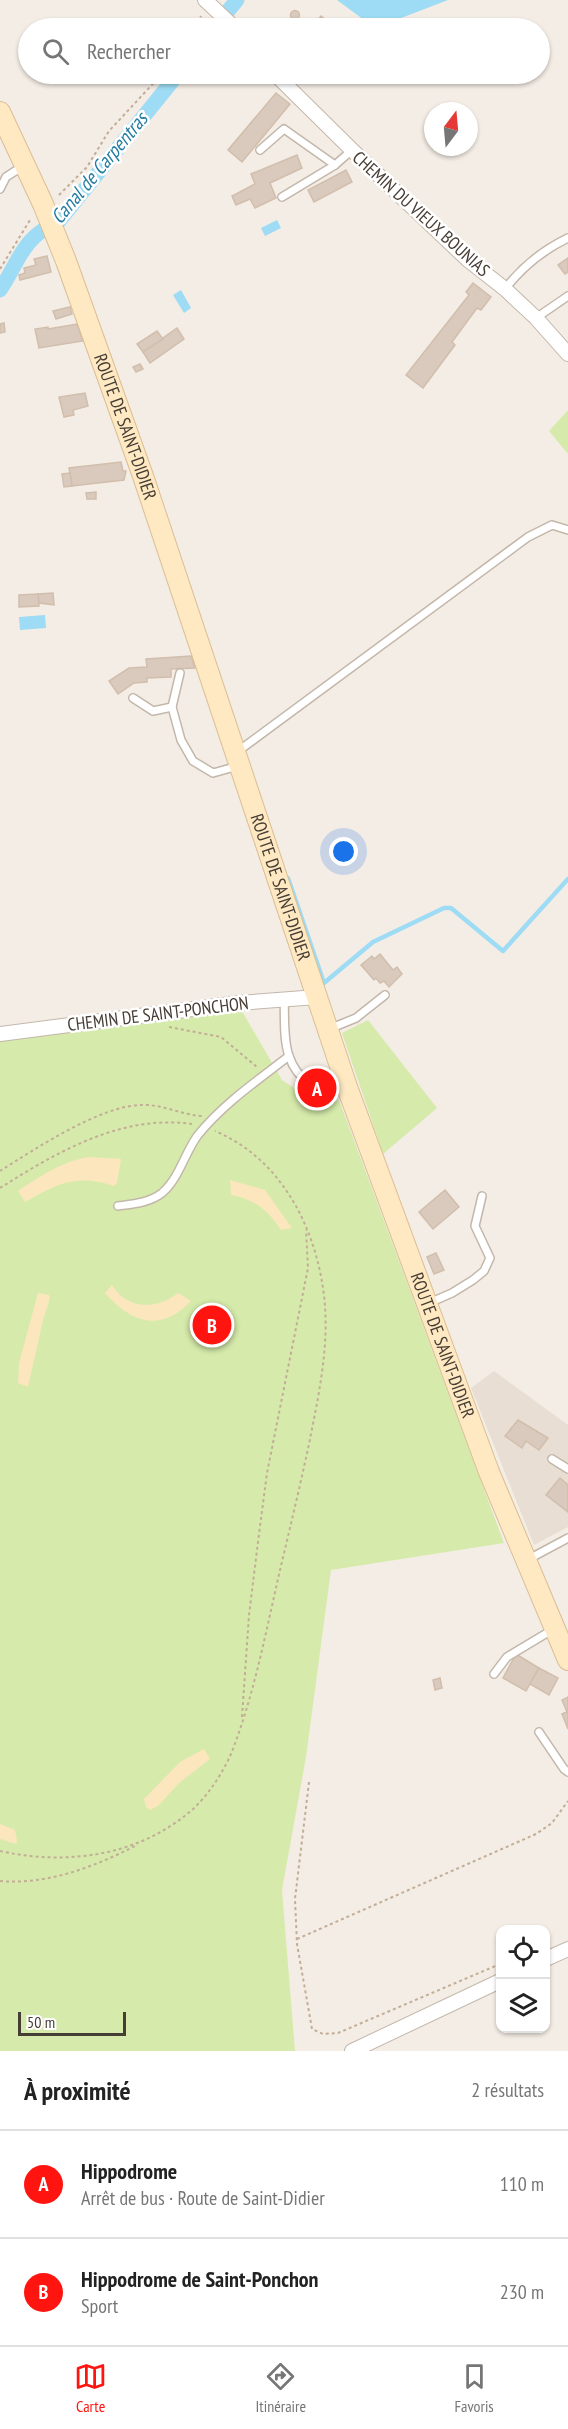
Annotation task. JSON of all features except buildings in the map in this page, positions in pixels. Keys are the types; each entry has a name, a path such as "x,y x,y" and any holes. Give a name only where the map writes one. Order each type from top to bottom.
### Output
{"main road":[{"name":"ROUTE DE SAINT-DIDIER","path":"0,112 55,233 143,476 347,1087 426,1304 525,1561 568,1660"}],"street":[{"path":"205,0 224,18"},
{"name":"CHEMIN DU VIEUX BOUNIAS","path":"284,84 468,260 505,289 536,318 568,354"},
{"name":"CHEMIN DE SAINT-PONCHON","path":"0,1034 284,998 317,997"},
{"path":"550,1957 568,1949"},
{"path":"352,2051 496,1983"}],"lane":[{"path":"260,150 284,129 335,165"},
{"path":"282,197 335,165 352,150"},
{"path":"0,189 6,177 25,165"},
{"path":"505,289 517,272 550,247 568,238"},
{"path":"536,318 568,296"},
{"path":"180,673 172,708 181,740 193,761 213,773 236,760 528,537 552,525 568,530"},
{"path":"133,698 153,711 172,708"},
{"path":"328,1030 356,1018 385,995"},
{"path":"284,998 289,1056 297,1072 306,1082 317,1088 330,1090 347,1087"},
{"path":"118,1206 150,1200 163,1192 205,1127 289,1056"},
{"path":"426,1304 452,1293 484,1271 490,1258 475,1226 482,1196"},
{"path":"552,1459 568,1469"},
{"path":"525,1561 568,1538"},
{"path":"494,1674 507,1657 555,1629"},
{"path":"539,1732 568,1772"}],"path":[{"path":"0,269 31,219 64,192 87,167 109,131 153,84"},
{"path":"164,1026 221,1037 265,1075"},
{"path":"0,1170 47,1143 114,1110 145,1104 197,1116 219,1114"},
{"path":"0,1188 59,1154 118,1129 180,1122 205,1127 244,1146 264,1162 277,1177 305,1224 316,1253 323,1290 324,1357 318,1401 260,1656 231,1754 211,1789 193,1809 156,1834 110,1858 63,1875 30,1880 0,1881"},
{"path":"241,1723 246,1682 249,1615 267,1473 308,1268 305,1224"},
{"path":"309,1782 295,1899 297,1939 312,2029 323,2034 339,2033 496,1966"},
{"path":"297,1939 536,1834 552,1823 568,1801"},
{"path":"0,1851 51,1858 75,1858 129,1846 156,1834"}],"shaded area":[{"path":"494,1371 568,1425 568,1527 534,1545 471,1388"}],"green space":[{"path":"568,410 568,454 549,431"},
{"path":"239,1006 282,1080 323,1107 339,1100 504,1543 331,1570 306,1757 282,1890 295,2051 0,2051 0,1040"},
{"path":"368,1020 437,1108 383,1154 342,1033"}],"sand":[{"path":"90,1157 121,1159 117,1183 114,1186 100,1182 68,1182 25,1202 18,1191 61,1165"},
{"path":"230,1180 265,1190 292,1228 281,1230 260,1206 247,1199 231,1195"},
{"path":"112,1285 126,1299 143,1305 152,1305 170,1299 178,1293 191,1301 169,1317 146,1320 125,1311 105,1293"},
{"path":"38,1293 49,1295 50,1298 28,1387 18,1383 19,1363"},
{"path":"204,1749 210,1759 179,1783 158,1806 150,1810 146,1807 144,1799 180,1762"},
{"path":"0,1824 15,1830 16,1844 0,1839"}],"water":[{"path":"337,0 448,0 401,18 361,18"},
{"path":"277,220 281,228 265,236 261,228"},
{"path":"181,290 191,308 184,313 173,295"},
{"path":"45,615 46,628 20,630 19,617"}],"waterway":[{"name":"Canal de Carpentras","path":"222,18 237,0"},
{"name":"Canal de Carpentras","path":"0,290 30,242 37,234 59,221 170,84"},
{"path":"288,878 324,983 373,942 444,908 451,908 503,951 568,879"}],"place":[{"name":"Hippodrome","path":"317,1088"},
{"name":"Hippodrome de Saint-Ponchon","path":"212,1325"}]}
